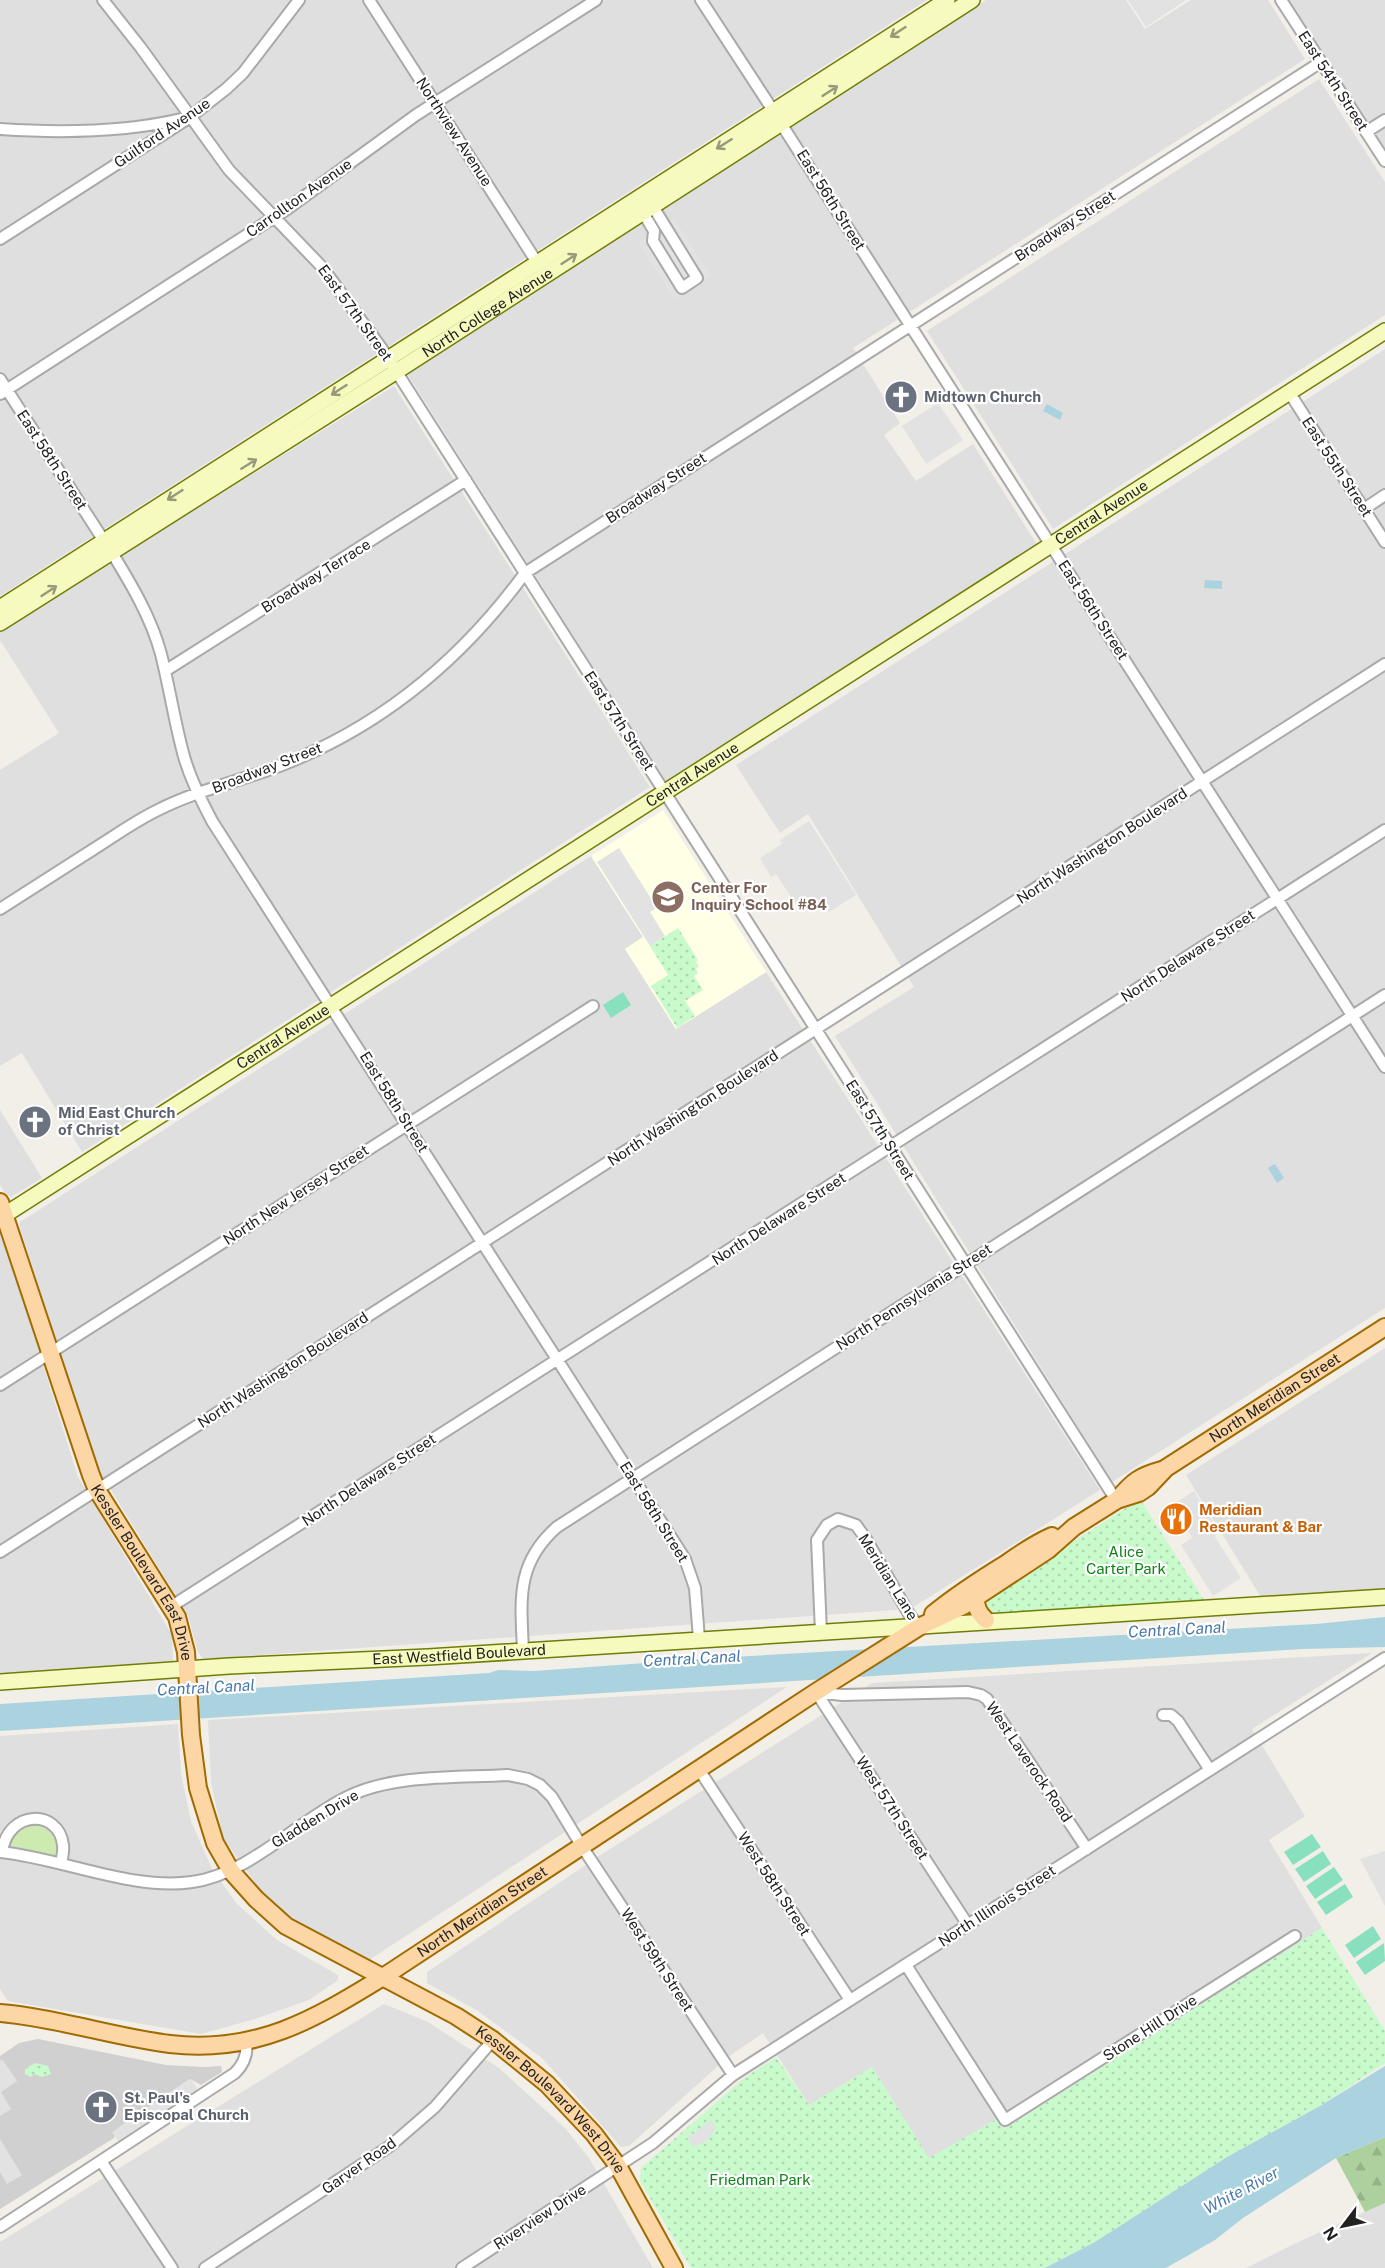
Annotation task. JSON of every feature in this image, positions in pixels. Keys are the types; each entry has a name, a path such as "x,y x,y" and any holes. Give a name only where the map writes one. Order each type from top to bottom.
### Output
{"main road":[{"name":"North College Avenue","path":"0,608 107,546 647,208 947,0"},
{"name":"North College Avenue","path":"393,365 537,264 972,0"},
{"name":"Central Avenue","path":"2,1212 332,1006 1385,331"},
{"name":"North College Avenue","path":"0,623 107,546"},
{"name":"Kessler Boulevard East Drive","path":"2,1212 97,1490 172,1606 184,1638 197,1783 202,1808 214,1843 231,1871 256,1899 286,1926 383,1977"},
{"name":"North Meridian Street","path":"2,2010 172,2044 219,2045 246,2041 280,2032 307,2021 383,1977 823,1687 919,1627 956,1610 1048,1550 1074,1527 1116,1500 1132,1481 1166,1468 1385,1327"},
{"name":"North Meridian Street","path":"919,1627 949,1600 998,1568 1041,1541 1074,1527"},
{"path":"976,1597 979,1612 986,1620"},
{"name":"East Westfield Boulevard","path":"0,1682 1385,1597"},
{"name":"Kessler Boulevard West Drive","path":"383,1977 450,2013 493,2040 524,2064 567,2103 618,2166 674,2268"}],"street":[{"name":"East 57th Street","path":"102,0 141,48 233,174 322,267 393,365 1116,1500"},
{"name":"Guilford Avenue","path":"0,238 190,117 243,73 299,0"},
{"name":"Northview Avenue","path":"369,0 537,264"},
{"name":"Carrollton Avenue","path":"3,392 275,217 435,103 596,0"},
{"name":"East 56th Street","path":"701,0 1385,1067"},
{"name":"East 54th Street","path":"1281,0 1385,161"},
{"name":"Broadway Street","path":"0,909 136,822 166,806 308,754 386,711 427,680 464,646 491,617 525,573 1321,62"},
{"path":"0,129 60,131 114,129 147,126 190,117"},
{"path":"1366,132 1385,120"},
{"path":"647,208 659,228 697,278 682,288 653,242 659,228"},
{"name":"East 58th Street","path":"0,379 3,392 107,546 141,601 159,646 182,749 198,793 219,832 685,1558 692,1575 698,1608 699,1639"},
{"name":"East 55th Street","path":"1289,392 1385,542"},
{"name":"Broadway Terrace","path":"165,671 466,480"},
{"path":"1364,509 1385,495"},
{"name":"North Washington Boulevard","path":"0,1552 1385,664"},
{"name":"North Delaware Street","path":"172,1606 1385,830"},
{"name":"North Pennsylvania Street","path":"523,1651 521,1591 528,1566 536,1550 560,1525 1385,995"},
{"name":"North New Jersey Street","path":"0,1385 593,1006"},
{"name":"Meridian Lane","path":"821,1632 817,1540 827,1526 838,1519 856,1525 919,1627"},
{"name":"North Illinois Street","path":"618,2166 675,2126 733,2075 1385,1658"},
{"name":"West Laverock Road","path":"823,1687 842,1695 968,1692 981,1695 987,1699 1087,1849"},
{"name":"West 57th Street","path":"823,1687 968,1925"},
{"path":"1163,1715 1171,1715 1178,1721 1210,1770"},
{"name":"West 58th Street","path":"698,1768 850,2000"},
{"name":"Gladden Drive","path":"61,1863 63,1846 61,1838 50,1824 41,1820 28,1819 12,1827 4,1839 1,1852 142,1881 168,1884 198,1881 231,1871 346,1797 375,1786 405,1781 508,1775 528,1779 540,1785 552,1797 581,1845"},
{"name":"West 59th Street","path":"581,1845 733,2075"},
{"name":"Stone Hill Drive","path":"906,1965 1005,2120 1295,1936"},
{"name":"Garver Road","path":"205,2268 390,2146 442,2099 493,2040"},
{"path":"0,2227 237,2071 245,2056 246,2041"},
{"path":"101,2161 172,2268"},
{"name":"Riverview Drive","path":"462,2268 618,2166"}],"shaded area":[{"path":"0,0 927,0 0,596"},
{"path":"986,0 1126,0 1145,29 1191,0 1268,0 1305,59 853,348 900,423 884,435 916,481 973,444 1038,546 667,783 406,372 604,242"},
{"path":"1128,0 1186,0 1146,27"},
{"path":"1288,0 1385,0 1385,148"},
{"path":"1319,79 1385,182 1385,315 1053,529 927,331"},
{"path":"675,220 711,276 674,299 639,243"},
{"path":"1385,349 1385,1308 1112,1482 835,1036 914,987 808,814 780,833 736,765"},
{"path":"394,386 650,787 82,1152 22,1053 0,1066 0,770 59,733 0,640 0,631"},
{"path":"938,403 963,440 926,464 902,426"},
{"name":"Center For Inquiry School #84","path":"663,810 766,972 676,1029 625,949 643,937 591,856"},
{"path":"809,821 856,895 829,912 821,900 801,912 776,874 771,877 760,858 782,844 780,840"},
{"path":"619,848 657,908 650,912 665,936 650,946 597,862"},
{"path":"591,856 643,937 625,949 676,1029 766,972 1100,1490 915,1606 895,1610 203,1659 198,1652 188,1616 97,1467 19,1225 20,1222"},
{"path":"0,1110 42,1178 11,1197 0,1185"},
{"path":"0,1227 78,1477 172,1635 173,1662 0,1675"},
{"path":"1385,1348 1385,1588 1262,1599 1186,1475"},
{"path":"1194,1491 1217,1528 1215,1537 1241,1578 1213,1596 1181,1545 1192,1538 1187,1529 1192,1526 1177,1502"},
{"path":"1372,1653 1252,1729 1305,1816 1269,1840 1322,1928 1003,2129 997,2119 929,2159 872,2067 809,2105 763,2033 728,2057 629,2146 621,2147 542,2058 478,2011 427,1983 427,1972 599,1856 872,1683"},
{"path":"787,1687 369,1960 298,1923 264,1895 223,1838 211,1782 208,1720"},
{"path":"178,1724 181,1774 191,1821 212,1869 237,1904 277,1940 338,1975 338,1980 309,2000 255,2019 201,2034 8,2001 0,1989 0,1736"},
{"path":"1385,1851 1385,1906 1360,1859"},
{"path":"384,2004 428,2022 499,2068 565,2128 589,2158 653,2268 0,2268 0,2242"},
{"name":"St. Paul's Episcopal Church","path":"38,2039 166,2065 221,2066 222,2072 201,2085 190,2079 118,2128 114,2138 0,2209 0,2056 19,2043"},
{"path":"2,2059 17,2081 1,2092 11,2109 0,2116 0,2061"},
{"path":"191,2079 199,2091 120,2144 112,2132"},
{"path":"711,2120 716,2128 707,2141 693,2147 687,2138"},
{"path":"0,2139 22,2175 7,2184 0,2172"},
{"path":"1385,2203 1385,2268 1246,2268 1296,2243"}],"green space":[{"path":"678,928 698,960 696,962 699,966 696,969 698,973 694,976 703,990 685,1001 695,1016 677,1028 651,986 668,975 650,946"},
{"path":"623,992 631,1005 611,1018 603,1005"},
{"name":"Alice Carter Park","path":"1140,1499 1206,1603 991,1614 982,1600"},
{"path":"33,1824 44,1828 56,1840 55,1857 13,1849 10,1844 16,1833"},
{"path":"1312,1834 1321,1847 1293,1865 1284,1852"},
{"path":"1323,1851 1331,1864 1304,1882 1295,1869"},
{"path":"1334,1867 1343,1880 1315,1899 1306,1886"},
{"path":"1345,1884 1353,1897 1326,1915 1317,1902"},
{"path":"1373,1926 1381,1939 1354,1958 1345,1945"},
{"name":"Friedman Park","path":"1322,1928 1385,2031 1385,2063 1320,2106 1227,2157 1095,2242 1045,2268 691,2268 640,2181 641,2168 743,2079 776,2057 809,2105 872,2067 929,2158 997,2119 1004,2129"},
{"path":"1384,1943 1385,1961 1365,1975 1356,1962"},
{"path":"35,2063 48,2066 51,2074 42,2077 34,2074 31,2077 25,2074 25,2069"},
{"path":"1385,2137 1385,2203 1365,2212 1336,2158"}],"water":[{"path":"1047,404 1063,413 1060,420 1043,411"},
{"path":"1205,580 1222,581 1222,589 1204,588"},
{"path":"1275,1164 1284,1178 1277,1183 1268,1168"},
{"name":"Central Canal","path":"1385,1617 1385,1647 1303,1649 0,1731 0,1704 489,1673 498,1670 534,1671 715,1658 1316,1624"},
{"name":"White River","path":"1385,2066 1385,2137 1336,2158 1243,2218 1215,2240 1166,2268 1045,2268 1095,2242 1227,2157 1320,2106"}],"place":[{"name":"Midtown Church","path":"901,397"},
{"name":"Center For Inquiry School #84","path":"668,897"},
{"name":"Mid East Church of Christ","path":"35,1122"},
{"name":"Meridian Restaurant & Bar","path":"1176,1519"},
{"name":"St. Paul's Episcopal Church","path":"101,2107"}]}
